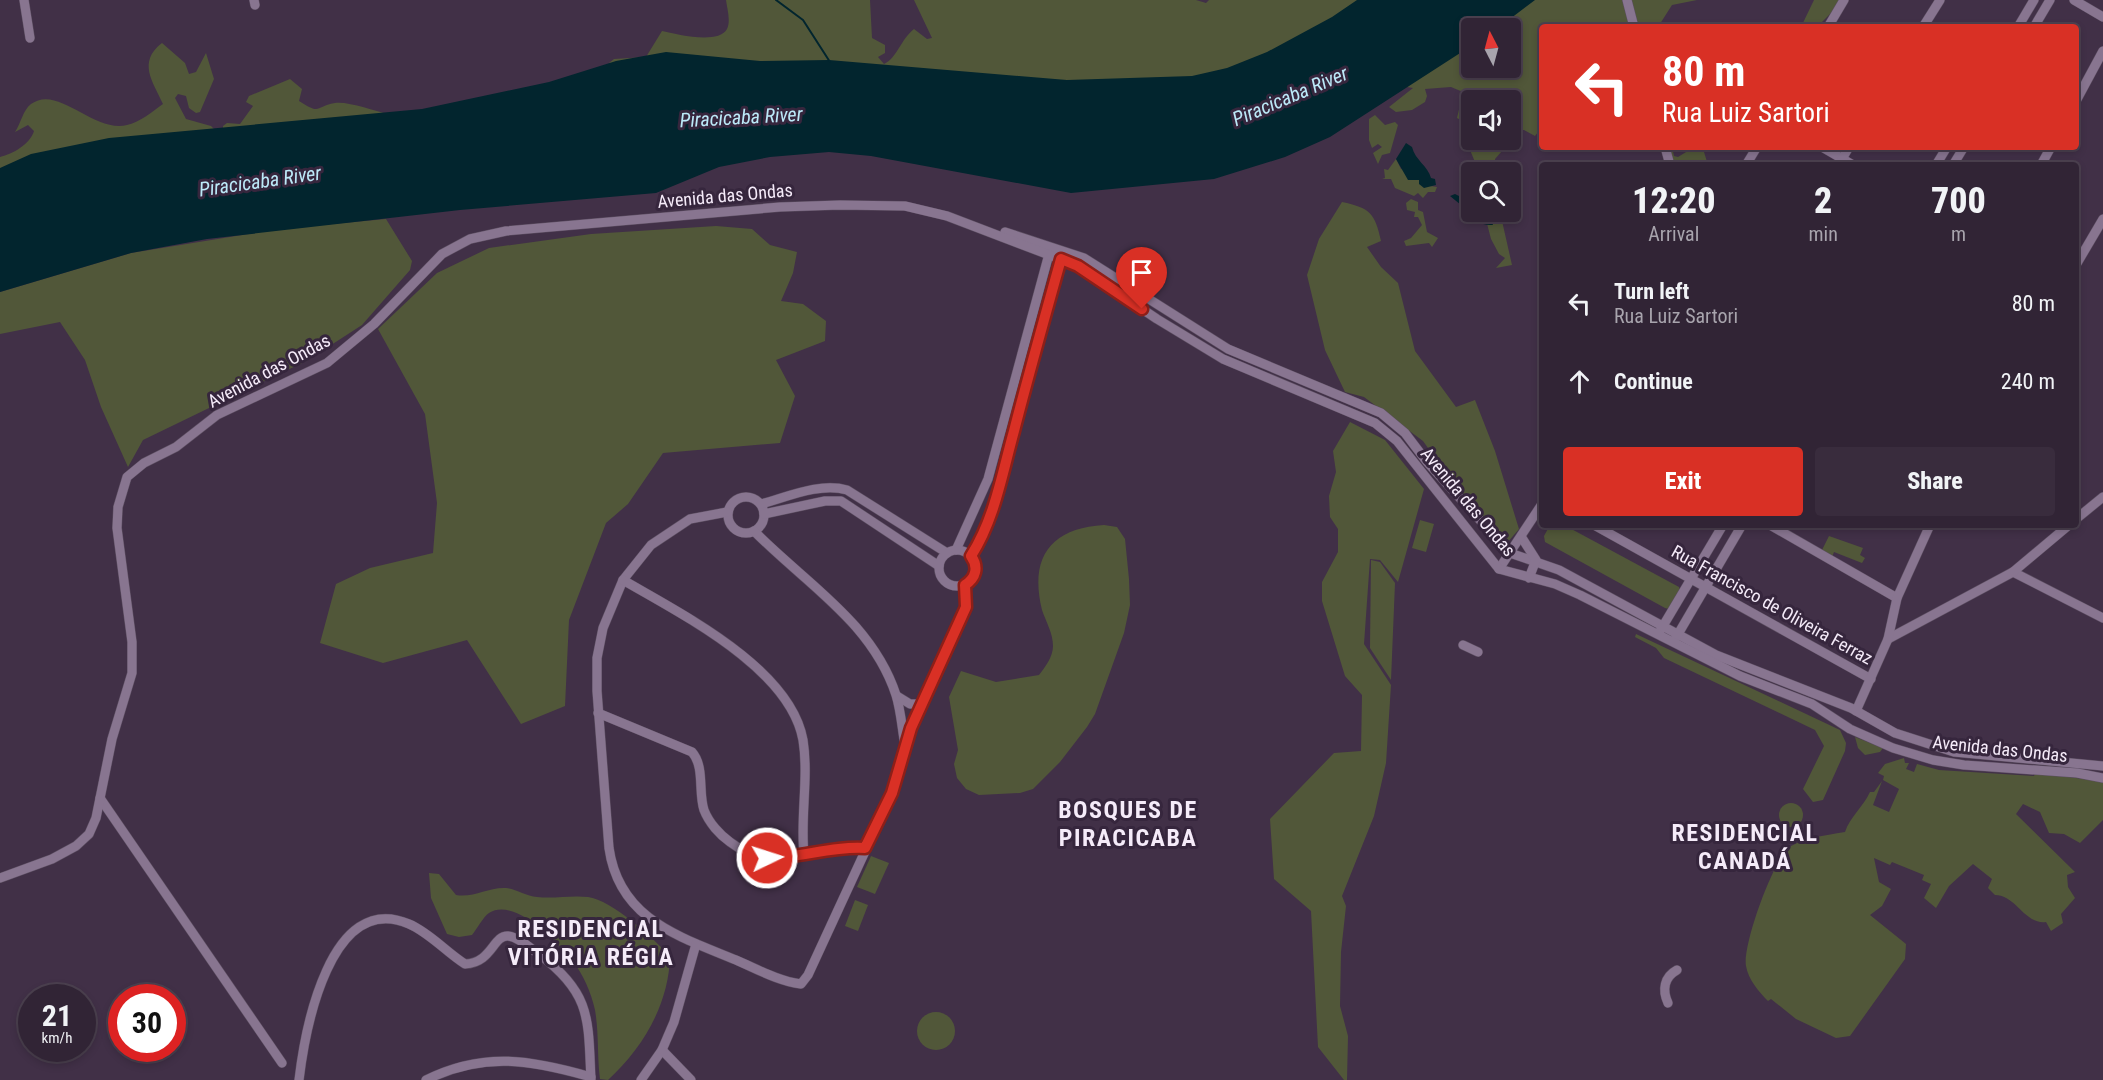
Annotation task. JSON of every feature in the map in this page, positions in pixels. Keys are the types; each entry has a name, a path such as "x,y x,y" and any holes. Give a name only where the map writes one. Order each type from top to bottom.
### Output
{"street":[{"path":"24,0 30,38"},
{"path":"1627,0 1633,24"},
{"path":"1830,24 1844,0"},
{"path":"1925,24 1940,0"},
{"path":"2020,24 2034,0"},
{"path":"2036,24 2050,0"},
{"path":"2074,0 2103,16"},
{"path":"2079,95 2103,51"},
{"path":"1827,150 1848,162"},
{"path":"1842,159 1847,150"},
{"name":"Avenida das Ondas","path":"0,878 52,859 76,846 89,834 96,818 112,739 132,673 132,642 117,528 118,507 127,477 144,463 176,447 217,415 327,363 374,324 442,254 470,239 506,231 780,207 877,204 924,209 1078,266 1157,319 1223,359 1375,423 1397,441 1499,569 1555,584 1660,631"},
{"path":"2079,259 2103,219"},
{"name":"Avenida das Ondas","path":"970,226 1004,232 1084,258 1228,349 1381,413 1405,434 1427,462 1510,553 1536,560 1593,587 1660,631 1740,676 1812,704 1850,729 1893,748 1933,760 2077,773 2103,778"},
{"path":"965,585 948,584 940,576 939,566 952,552 988,479 1049,254"},
{"path":"971,556 980,541 1002,483 1013,434 1061,259"},
{"path":"1001,429 1013,434"},
{"path":"988,479 1002,483"},
{"path":"761,504 818,489 838,487 847,490 952,552 971,556"},
{"path":"741,497 752,497 761,504 764,514 762,524 754,531 737,531 729,523 727,512 732,502 741,497"},
{"path":"2079,517 2103,497"},
{"path":"764,514 825,501 841,501 939,566"},
{"path":"1499,569 1522,538 1539,509"},
{"path":"727,512 690,519 651,544 623,580 610,609 597,658 598,713 609,848 614,872 625,894 651,921 696,944 782,980 801,984 808,975 892,793 922,704 966,607 965,585 975,574 975,565 971,556"},
{"name":"Rua Francisco de Oliveira Ferraz","path":"1599,528 1871,679"},
{"path":"1660,631 1721,528"},
{"path":"1675,640 1740,528"},
{"path":"1775,528 1897,598"},
{"path":"1837,721 1851,717 1871,679 1888,639 1897,598 1929,528"},
{"path":"1888,639 2013,572 2065,528"},
{"path":"754,531 848,615 880,657 897,696 906,748"},
{"name":"Avenida das Ondas","path":"1522,538 1536,560"},
{"path":"1529,578 1534,572 1536,560"},
{"path":"2013,572 2103,618"},
{"path":"623,580 708,630 740,653 786,702 795,716 803,741 804,855"},
{"name":"Avenida das Ondas","path":"1675,640 1853,710 1895,733 1954,752 2103,766"},
{"path":"1463,645 1478,652"},
{"path":"897,696 910,704 922,704"},
{"path":"598,713 692,752 699,764 704,811 723,837 735,846 767,858 804,855 840,848 865,848"},
{"path":"1850,729 1862,730 1871,726 1895,733"},
{"path":"100,798 282,1063"},
{"path":"299,1080 313,1005 331,960 342,942 353,932 369,923 389,920 408,924 465,964 482,961 501,938 508,936 517,938 568,977 582,1004 588,1030 591,1078 536,1062 502,1060 459,1067 437,1078 426,1080"},
{"path":"641,1080 662,1050 681,1004 696,944"},
{"path":"1668,1003 1664,988 1671,973 1677,970"},
{"path":"662,1050 691,1080"}],"green space":[{"path":"726,0 870,0 872,38 885,45 885,53 878,57 884,64 914,29 927,39 932,38 914,0 1196,0 1206,3 1209,0 1369,0 1352,19 1186,92 609,63 614,59 646,57 662,31 696,37 722,34 729,22"},
{"path":"1512,0 1697,0 1672,5 1660,24 1539,24 1539,131 1535,136 1521,130 1521,90 1461,91 1451,87 1425,89 1427,96 1425,102 1412,110 1396,112 1389,107 1413,88 1401,86 1461,46 1461,78 1521,78 1521,18 1497,18"},
{"path":"1814,0 1839,0 1837,7 1820,24 1802,24"},
{"path":"162,43 185,63 189,74 196,72 206,53 214,79 200,112 196,113 189,108 186,96 178,94 175,98 186,119 211,126 216,131 0,177 0,157 20,148 32,136 34,131 28,125 15,132 26,110 31,104 41,99 64,104 89,117 114,126 136,122 163,104 149,72 150,57"},
{"path":"290,79 302,89 299,101 312,108 318,109 329,104 340,103 388,114 223,134 223,126 227,123 240,124 253,106 246,102 249,96"},
{"path":"1461,101 1461,120 1457,118"},
{"path":"1375,115 1385,125 1395,122 1398,125 1390,153 1382,155 1378,164 1373,153 1382,147 1378,144 1372,148 1369,140 1369,119"},
{"path":"1470,150 1503,150 1495,162 1475,162"},
{"path":"1670,150 1673,150 1674,156 1678,157 1689,150 1704,152 1707,162 1672,162"},
{"path":"1396,159 1401,169 1415,172 1430,186 1437,187 1435,192 1428,192 1423,198 1418,193 1414,196 1395,188 1391,179 1382,179 1385,178 1384,169 1388,170"},
{"path":"1411,199 1418,202 1418,210 1423,212 1427,232 1438,238 1432,247 1429,243 1406,246 1404,241 1411,238 1422,225 1418,217 1414,217 1415,212 1407,210 1406,203"},
{"path":"1342,202 1370,213 1376,224 1381,241 1367,247 1381,267 1398,283 1415,351 1456,407 1475,400 1495,451 1519,529 1507,543 1448,476 1423,441 1364,397 1345,392 1325,350 1307,275 1319,239"},
{"path":"386,219 412,261 410,270 362,325 308,360 143,440 128,467 101,407 85,360 60,322 0,334 0,292 131,253 279,229"},
{"path":"1487,222 1502,222 1512,265 1496,268 1505,258 1499,254 1491,239"},
{"path":"716,226 752,229 770,245 797,252 793,273 781,301 803,304 826,321 825,341 776,360 795,396 780,443 663,453 628,504 606,523 569,620 565,706 521,724 467,640 383,663 320,643 336,584 370,568 433,553 437,503 425,414 378,329 437,273 489,248 591,234"},
{"path":"1350,422 1385,440 1424,489 1398,582 1380,560 1370,559 1364,644 1391,685 1386,763 1374,816 1342,896 1346,906 1341,952 1340,1006 1348,1036 1347,1080 1344,1080 1318,1047 1311,911 1274,879 1270,819 1334,753 1361,751 1362,695 1345,676 1322,601 1322,582 1338,552 1338,529 1330,517 1329,496 1336,472 1333,451"},
{"path":"1420,520 1434,524 1426,552 1412,548"},
{"path":"1104,525 1117,527 1125,539 1130,605 1124,633 1095,714 1060,762 1033,789 1020,793 979,795 966,789 957,778 954,764 958,750 949,697 961,671 996,682 1039,675 1053,650 1051,632 1042,610 1039,591 1042,561 1048,549 1070,532"},
{"path":"1548,528 1570,528 1679,587 1682,596 1669,609 1665,608 1545,542 1544,536"},
{"path":"1829,536 1863,548 1860,555 1865,558 1862,563 1834,552 1832,557 1822,550"},
{"path":"1371,560 1380,562 1395,583 1391,680 1370,648"},
{"path":"1636,634 1840,730 1846,743 1845,751 1823,800 1813,802 1803,789 1824,746 1815,730 1664,658 1656,648 1635,637"},
{"path":"1855,737 1883,748 1880,752 1865,755 1858,748"},
{"path":"1904,758 1905,763 1909,763 1906,769 1914,772 1917,764 1939,770 2034,776 2036,772 2103,782 2103,820 2080,843 2064,834 2049,833 2040,812 2023,804 2016,814 2075,872 2067,875 2068,887 2075,898 2061,914 2063,923 2051,931 2046,922 2032,919 2009,900 1995,895 1988,888 1992,879 1973,864 1949,886 1936,908 1924,898 1931,884 1922,880 1924,875 1892,862 1890,865 1874,858 1879,882 1891,889 1882,906 1870,915 1906,944 1905,959 1850,1036 1836,1038 1796,1019 1761,994 1747,971 1746,956 1749,940 1768,883 1784,853 1791,846 1804,840 1845,832 1870,792 1874,792 1882,781 1873,805 1889,812 1899,789 1883,780 1884,776 1878,773 1885,764"},
{"path":"1791,803 1796,804 1802,810 1802,820 1796,826 1791,827 1786,826 1780,820 1779,815 1780,810 1786,804"},
{"path":"871,856 889,863 875,894 857,887"},
{"path":"429,873 439,874 456,895 463,896 506,888 537,897 588,897 598,900 632,921 670,956 665,991 652,1024 632,1054 608,1080 600,1079 595,1010 586,984 572,960 534,923 510,911 499,910 489,913 472,935 459,937 447,934 431,898"},
{"path":"855,900 868,905 858,931 845,926"},
{"path":"936,1012 949,1018 955,1031 949,1044 936,1050 923,1044 917,1031 923,1018"}],"water":[{"name":"Piracicaba River","path":"1357,0 1535,0 1511,18 1461,18 1461,52 1330,137 1285,157 1214,179 1071,193 871,156 829,152 770,157 719,167 656,193 460,210 207,239 131,253 0,292 0,168 31,154 109,138 422,109 549,82 616,61 666,52 760,61 829,60 1067,80 1192,76 1227,68 1267,52 1332,17"},
{"path":"1406,143 1412,147 1431,178 1435,179 1436,185 1424,188 1419,184 1419,180 1408,180 1396,159"},
{"path":"1455,194 1459,196 1461,194 1461,205 1450,196"},
{"path":"1478,222 1492,222 1493,225 1489,225"}],"waterway":[{"path":"776,0 803,20 830,62"}],"district":[{"name":"BOSQUES DE PIRACICABA","path":"1128,824"},
{"name":"RESIDENCIAL CANADÁ","path":"1745,847"},
{"name":"RESIDENCIAL VITÓRIA RÉGIA","path":"591,943"}],"route":[{"path":"767,858 787,858 840,848 865,848 892,793 900,773 911,728 966,607 965,585 973,579 976,570 971,556 980,541 1002,483 1013,434 1061,259 1078,266 1142,309"}]}
